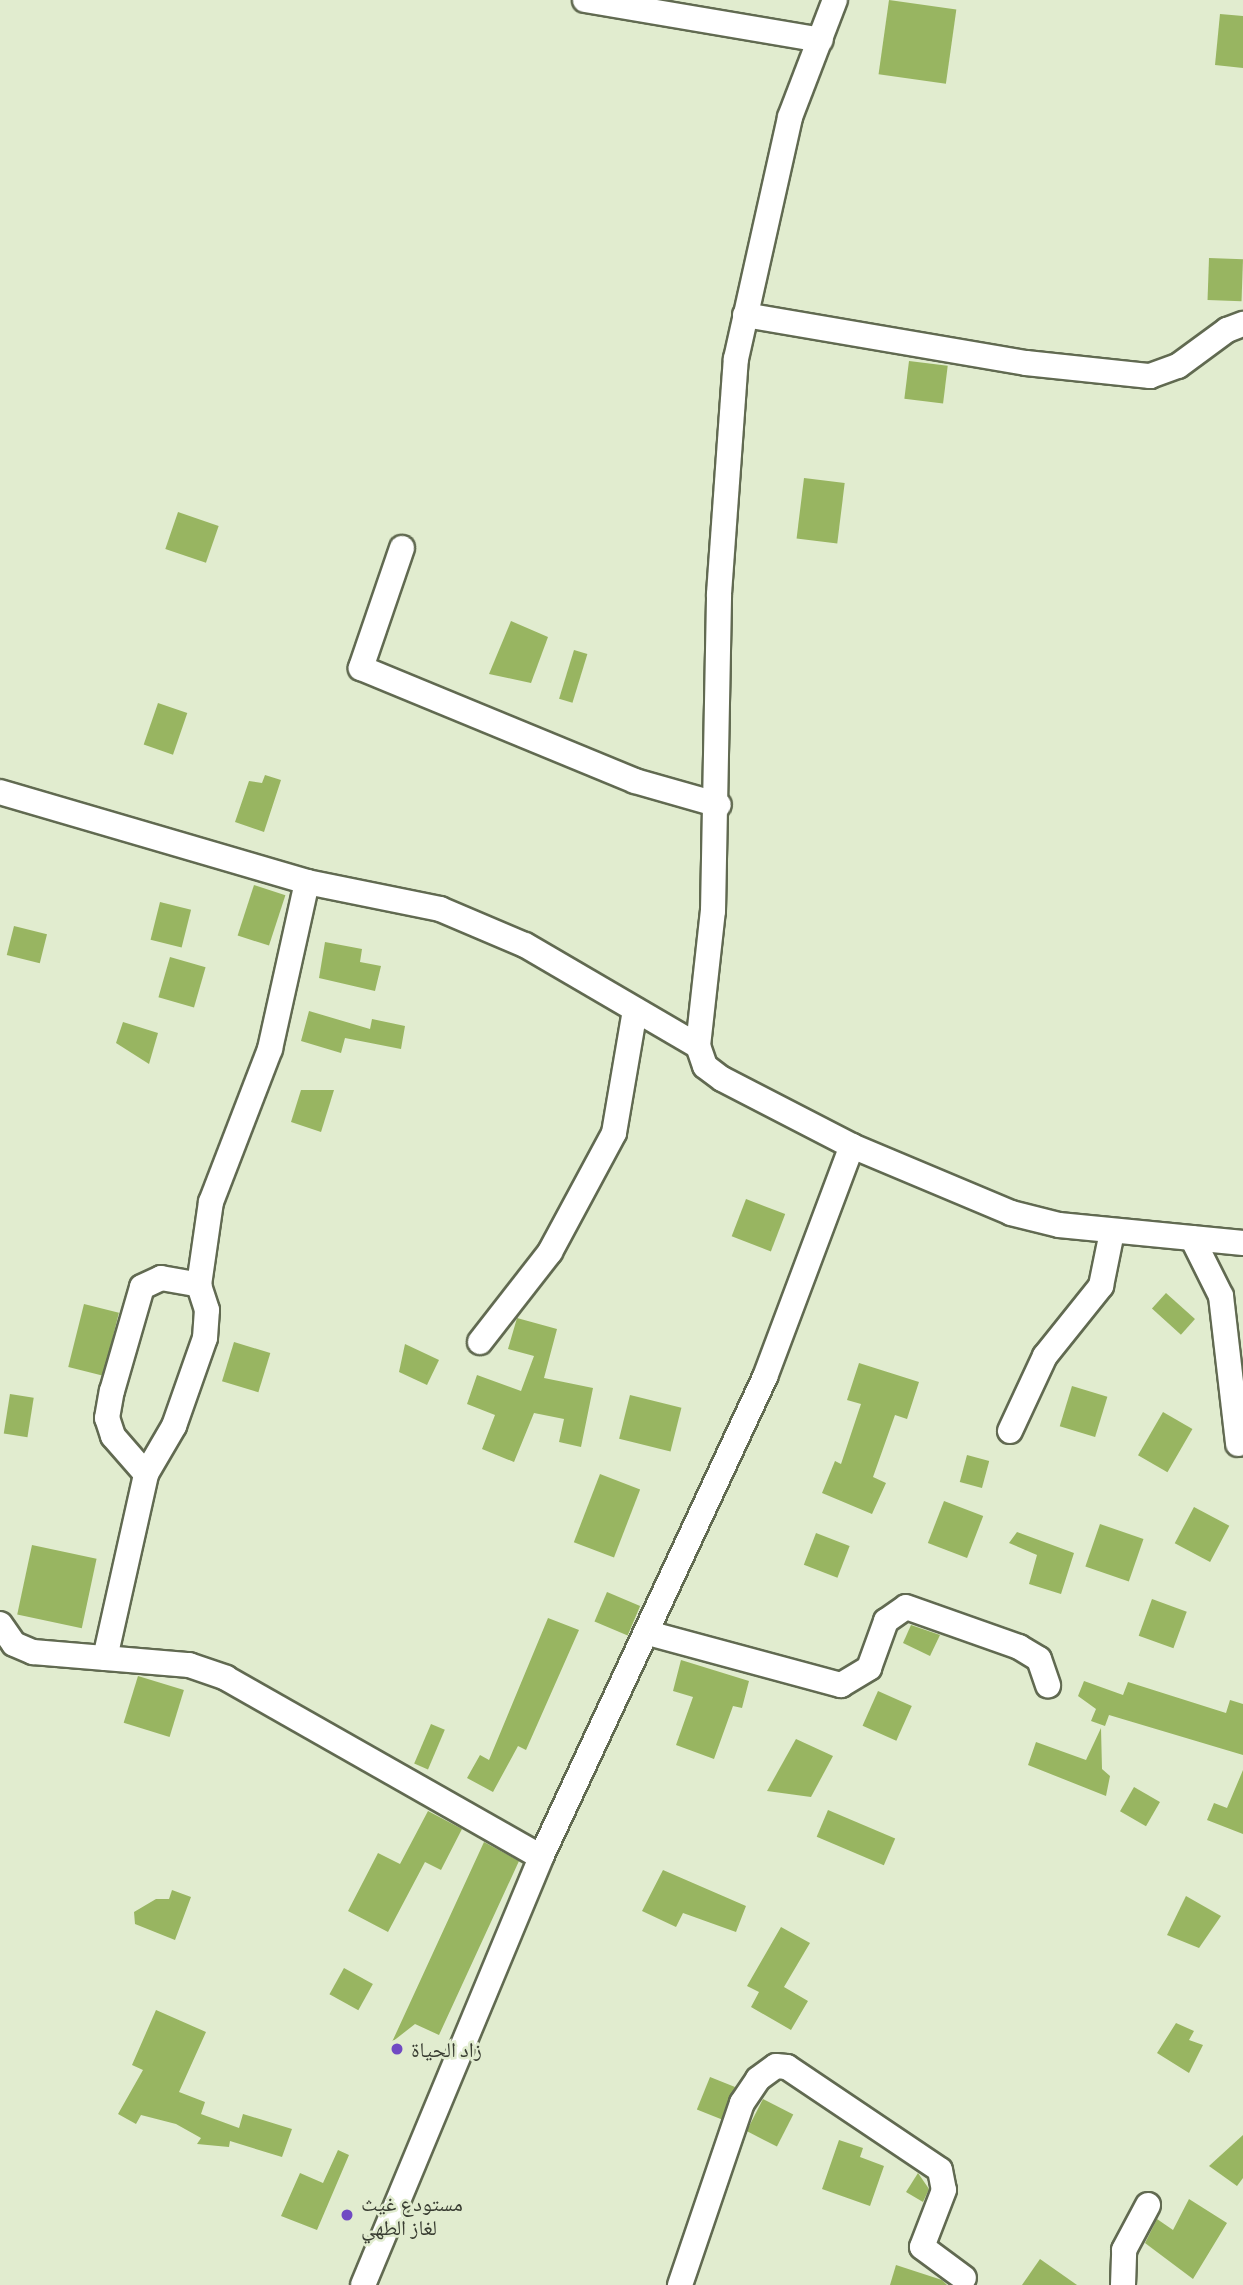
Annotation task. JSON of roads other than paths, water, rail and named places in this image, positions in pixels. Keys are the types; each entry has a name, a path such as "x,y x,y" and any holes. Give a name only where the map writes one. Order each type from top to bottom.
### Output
{"street":[{"path":"585,0 821,40"},
{"path":"835,0 790,117 745,315 723,516 719,804 698,1046 705,1066 722,1079 852,1146 1011,1213 1112,1232 1243,1242"},
{"path":"745,315 1026,363 1150,376 1178,366 1227,330 1243,324"},
{"path":"402,548 361,668 635,781 719,804"},
{"path":"0,792 307,882 440,909 525,945 698,1046"},
{"path":"105,1658 146,1474 174,1426 196,1371 207,1310 199,1285 211,1202 270,1049 307,882"},
{"path":"480,1342 550,1252 614,1133 635,1010"},
{"path":"363,2285 541,1857 648,1633 765,1377 852,1146"},
{"path":"1010,1431 1045,1356 1101,1286 1112,1232"},
{"path":"1192,1238 1221,1296 1238,1444"},
{"path":"146,1474 113,1436 107,1418 112,1391 142,1287 161,1279 199,1285"},
{"path":"648,1633 841,1685 869,1668 886,1621 906,1607 1018,1647 1039,1659 1048,1685"},
{"path":"0,1623 14,1644 33,1652 188,1665 226,1678 541,1857"},
{"path":"680,2285 742,2103 758,2079 776,2066 787,2067 940,2170 944,2190 922,2247 964,2278"},
{"path":"1123,2285 1124,2250 1149,2205"}],"place":[{"name":"زاد الحياة","path":"397,2049"},
{"name":"مستودع غيث لغاز الطهي","path":"347,2215"}]}
